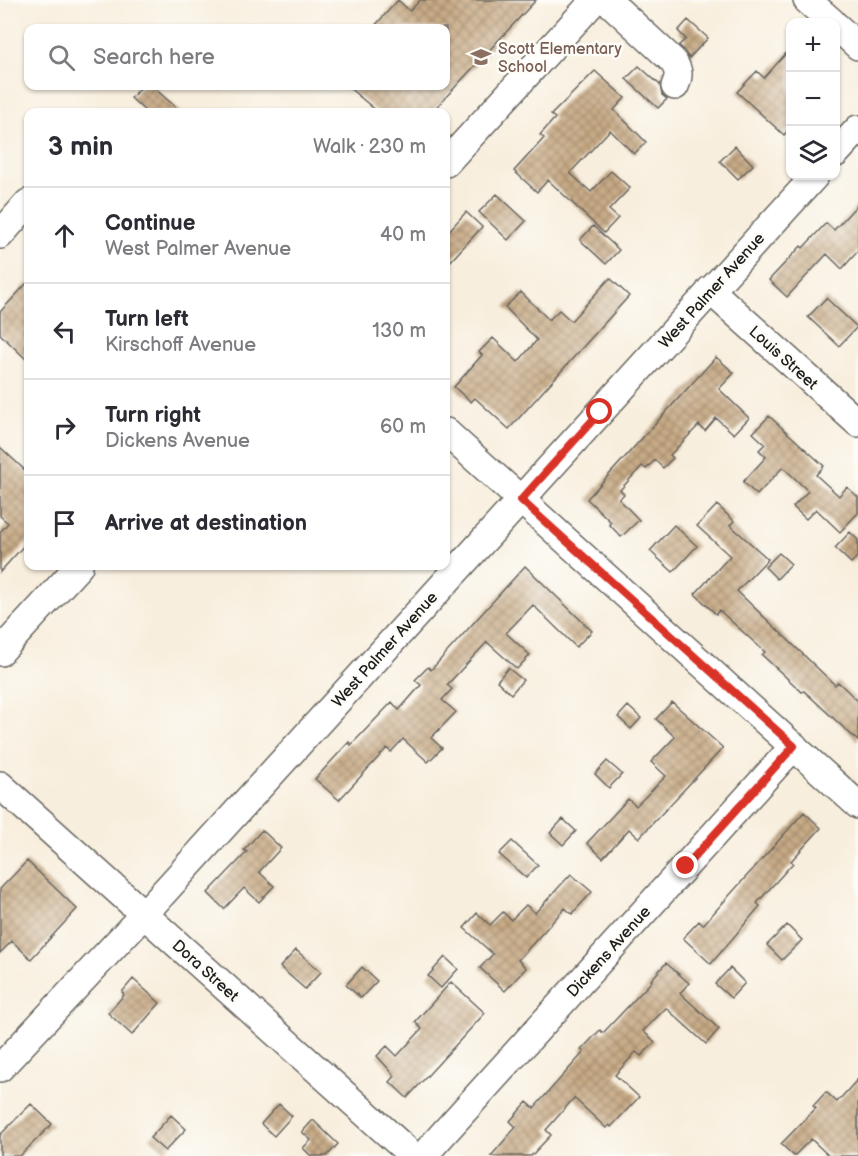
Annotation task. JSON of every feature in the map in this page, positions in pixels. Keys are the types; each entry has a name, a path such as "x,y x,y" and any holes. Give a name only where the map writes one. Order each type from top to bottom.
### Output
{"street":[{"path":"450,159 595,0"},
{"path":"607,0 672,60 678,69 679,77 675,86"},
{"path":"807,0 827,18"},
{"path":"840,30 858,46"},
{"path":"840,149 858,129"},
{"name":"West Palmer Avenue","path":"0,1068 144,914 811,180"},
{"path":"0,235 24,208"},
{"name":"Louis Street","path":"710,290 858,423"},
{"path":"450,436 858,805"},
{"path":"0,652 75,570"},
{"name":"Dickens Avenue","path":"423,1156 794,746"},
{"name":"Dora Street","path":"0,785 413,1156"}],"building":[{"path":"398,0 410,11 420,0 536,0 436,108 373,108 352,90 450,90 450,24 377,24"},
{"path":"688,20 708,38 689,58 679,45 686,39 678,31"},
{"path":"786,53 786,133 784,135 737,92 757,71 764,78"},
{"path":"639,66 660,85 662,95 667,99 658,108 626,79"},
{"path":"595,71 625,98 614,110 646,142 634,154 610,130 570,173 591,192 611,171 630,188 609,210 618,218 604,233 548,180 537,192 514,171 544,138 540,135 555,118 551,115"},
{"path":"138,90 156,90 177,108 142,108 131,98"},
{"path":"735,146 753,165 738,179 720,161"},
{"path":"497,194 526,221 508,240 479,212"},
{"path":"858,204 858,251 842,269 827,254 787,297 769,280 826,223 834,230"},
{"path":"466,212 482,227 450,262 450,230"},
{"path":"593,226 619,250 606,264 580,240"},
{"path":"610,278 629,296 509,429 475,398 471,402 454,387 482,355 479,352 493,338 518,362 537,340 505,307 521,292 549,320 559,310 571,321"},
{"path":"24,286 24,357 0,334 0,312"},
{"path":"826,298 857,327 839,346 808,317"},
{"path":"716,357 734,373 719,389 749,418 734,434 716,418 705,431 699,425 670,455 673,458 663,468 655,460 646,469 642,466 620,490 624,494 619,499 639,520 621,537 609,524 611,522 587,499"},
{"path":"769,416 824,466 816,475 839,496 847,487 858,497 858,513 840,532 816,509 806,519 793,507 808,491 783,467 757,495 743,482 766,457 759,450 765,444 753,433"},
{"path":"0,447 24,469 24,545 0,572 0,532 8,523 0,516"},
{"path":"717,505 734,521 730,525 768,559 737,591 835,685 838,682 858,701 858,741 762,655 765,652 719,610 716,614 695,594 730,556 697,526"},
{"path":"674,525 697,546 673,572 650,551"},
{"path":"850,532 858,540 858,556 851,563 835,548"},
{"path":"779,553 791,564 777,579 765,567"},
{"path":"525,566 592,631 576,647 533,605 506,633 530,655 517,669 487,642 447,685 452,689 442,700 456,712 431,738 442,748 428,762 403,739 391,752 387,748 339,800 315,779 349,742 351,745 392,702 399,710 421,685 415,680 428,667 431,670"},
{"path":"508,668 523,680 511,694 497,681"},
{"path":"672,702 723,748 639,838 629,829 603,858 587,843 628,799 636,806 666,776 651,762 675,737 656,719"},
{"path":"628,706 641,718 631,729 618,717"},
{"path":"607,761 622,774 609,788 595,774"},
{"path":"804,812 821,828 757,903 760,906 711,964 683,938 699,921 703,925"},
{"path":"563,819 576,831 563,845 550,833"},
{"path":"262,830 281,848 259,872 274,886 259,902 244,888 224,909 208,893 247,852 244,850"},
{"path":"512,841 538,865 526,878 499,854"},
{"path":"27,861 77,909 31,959 12,941 0,953 0,889"},
{"path":"571,874 592,892 572,914 565,908 518,960 526,968 505,991 480,968 493,954 464,928 477,913 490,925 503,912 511,920 526,905 535,913"},
{"path":"787,925 802,940 782,960 767,945"},
{"path":"296,950 321,972 305,989 280,967"},
{"path":"445,957 458,969 441,988 428,976"},
{"path":"666,963 689,983 680,993 719,1029 706,1044 666,1008 643,1031 655,1042 641,1056 636,1052 615,1075 639,1097 611,1127 609,1125 606,1128 574,1098 546,1130 551,1135 531,1156 491,1156 516,1127 510,1121 527,1102 534,1108 584,1052 581,1050 600,1030 603,1033"},
{"path":"362,967 377,981 361,998 346,985"},
{"path":"730,968 745,983 731,998 715,984"},
{"path":"133,979 160,1003 132,1035 108,1013 124,995 122,992"},
{"path":"451,982 485,1013 407,1098 390,1082 395,1076 377,1056 387,1046 397,1056 422,1029 415,1022"},
{"path":"858,1079 858,1156 829,1156 811,1139 794,1156 781,1144 816,1108 813,1106 826,1092 837,1102"},
{"path":"31,1104 52,1124 20,1156 0,1156 0,1135"},
{"path":"279,1104 292,1116 274,1136 261,1124"},
{"path":"171,1115 186,1129 165,1151 150,1138"},
{"path":"313,1120 338,1144 327,1156 311,1156 303,1148 311,1140 302,1132"}],"place":[{"name":"Scott Elementary School","path":"481,57"}],"route":[{"path":"600,412 521,500 794,746 686,866"}]}
